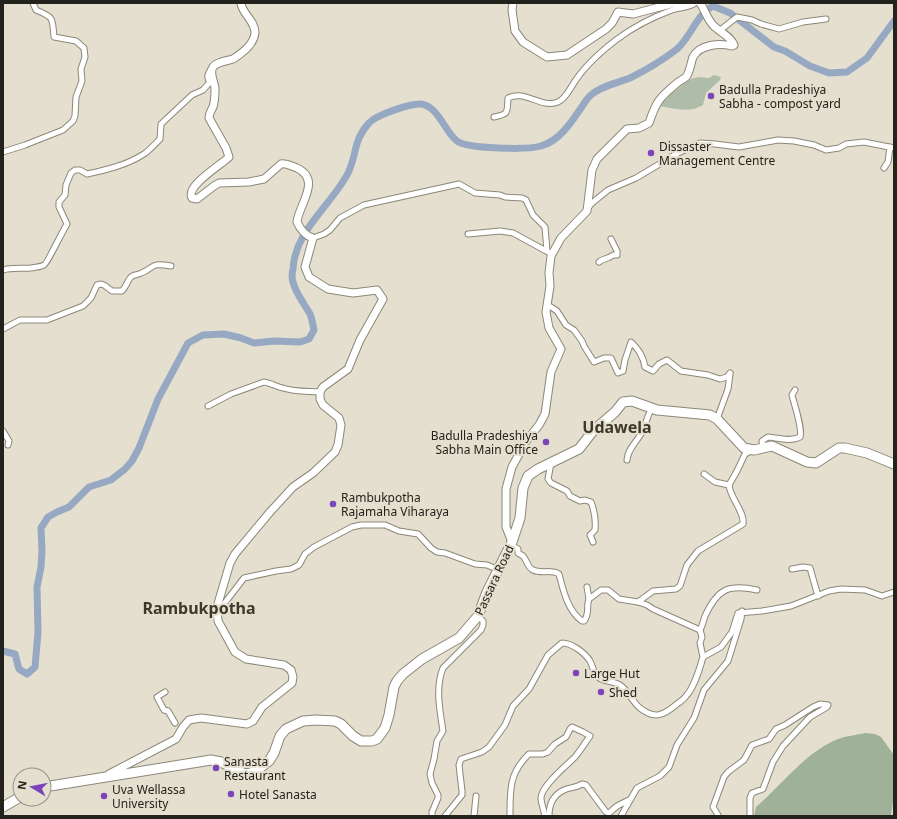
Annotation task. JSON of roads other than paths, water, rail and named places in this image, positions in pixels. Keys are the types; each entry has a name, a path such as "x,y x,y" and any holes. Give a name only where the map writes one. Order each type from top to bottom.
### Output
{"highway":[{"name":"Passara Road","path":"52,787 211,760 221,762 245,774 251,773 269,761 274,753 280,736 286,729 303,722 316,720 335,721 341,724 361,742 372,742 381,735 385,728 389,716 394,687 400,678 422,659 459,638 478,616 487,592 511,543 520,518 525,480 531,473 579,449 594,431 615,412 623,402 632,401 652,408 710,414 717,419 744,448 759,449 772,446 806,462 816,463 839,448 845,448 868,453 894,464"},
{"path":"3,807 12,802"}],"street":[{"path":"3,152 63,130 73,121 75,116 76,97 82,81 81,69 85,57 84,48 76,41 54,37 52,18 36,10 33,3"},
{"path":"3,270 8,268 32,268 44,265 48,262 57,239 66,224 59,207 59,202 65,195 66,185 71,173 75,170 80,170 87,174 98,172 119,166 149,151 160,139 161,124 192,95 203,90 210,82 208,80 208,74 212,68 215,65 232,59 248,47 255,32 252,23 241,8 241,3"},
{"path":"513,3 512,10 515,31 522,42 547,57 567,55 606,29 612,23 618,12 633,14 671,4 685,3"},
{"path":"494,117 507,112 508,98 513,95 518,94 547,104 559,102 566,96 579,74 593,59 617,39 652,18 678,8 699,4 710,21 719,31 732,40 734,45 723,44 701,48 694,55 686,77 664,94 655,105 649,123 639,128 627,129 598,159 592,170 587,211"},
{"path":"719,31 737,17 747,18 779,29 803,22 826,19"},
{"path":"212,68 215,94 213,106 209,114 229,155 228,158 203,177 190,195 192,198 198,199 219,183 249,182 264,179 282,164 288,164 305,173 308,180 306,193 297,220 299,226 311,237"},
{"path":"549,254 561,238 587,211 592,203 608,190 636,178 678,153 700,143 739,147 778,140 794,141 814,145 826,150 839,148 846,144 864,142 892,147 888,162 884,168"},
{"path":"311,237 324,234 330,230 340,218 364,205 459,184 475,193 522,198 526,200 533,215 545,227 549,254 550,286 546,312 549,328 561,349 551,372 543,418 525,443 512,468 506,489 506,527 511,543 518,549 518,553 524,556 526,562 532,570 544,573 556,572 559,574 568,602 575,614 582,621 584,621 588,614 589,599 587,587"},
{"path":"468,234 500,231 513,233 549,254"},
{"path":"102,778 176,740 183,727 189,720 201,718 247,724 253,721 262,707 292,683 293,677 290,670 284,665 246,659 235,652 218,621 217,607 230,563 235,554 270,512 293,488 313,473 335,452 338,445 341,425 339,418 323,405 320,399 320,392 323,387 348,368 360,340 383,299 377,290 353,293 328,289 309,277 305,267 311,237"},
{"path":"599,262 602,259 617,255 617,251 611,239"},
{"path":"3,329 20,320 47,320 83,306 91,298 97,285 104,285 112,291 122,291 127,286 129,278 140,274 154,264 159,263 171,266"},
{"path":"551,307 557,311 566,325 574,330 594,362 604,358 611,358 618,373 623,371 631,342 642,356 645,367 653,371 667,360 681,371 708,375 720,379 727,377 730,373 728,389 717,419"},
{"path":"208,406 231,394 264,382 270,382 282,388 292,390 320,392"},
{"path":"638,602 653,591 676,589 680,586 687,565 698,550 743,524 744,521 742,515 731,494 729,485 745,454 759,449 762,441 768,437 796,439 800,437 800,428 792,395 795,390"},
{"path":"627,460 628,452 642,433 652,408"},
{"path":"3,431 9,441 8,445"},
{"path":"552,462 548,479 550,483 566,491 570,496 580,501 585,500 591,502 596,523 595,530 590,535 593,542"},
{"path":"704,474 715,482 729,485"},
{"path":"217,614 244,578 291,569 299,565 305,554 314,547 352,527 361,525 385,525 399,531 418,534 431,548 437,552 446,553 474,564 487,565 498,570"},
{"path":"792,569 803,567 810,568 818,596"},
{"path":"445,816 462,795 461,759 482,752 489,747 505,725 513,706 528,689 548,655 562,643 566,643 577,649 590,661 594,673 598,678 619,684 628,691 638,708 658,716 667,712 687,696 700,668 703,657 700,642 702,637 700,630 704,618 714,601 724,590 737,587 757,590"},
{"path":"703,657 721,647 732,632 738,612 762,611 791,606 841,589 865,590 882,596 894,592"},
{"path":"589,599 601,590 608,590 620,599 647,605 700,630"},
{"path":"621,816 638,788 660,776 669,767 677,745 694,718 704,690 728,661 742,611"},
{"path":"432,816 438,795 432,783 430,774 437,741 443,731 439,702 442,673 444,668 481,630 483,621 478,616"},
{"path":"165,692 157,697 164,710 168,711 174,724"},
{"path":"717,816 718,815 713,807 724,778 728,772 744,760 752,745 769,739 776,729 813,707 820,704 828,705 810,717 783,746 773,762 762,789 752,793 750,798 750,816"},
{"path":"510,816 509,795 514,773 522,761 529,754 543,754 548,752 555,744 566,737 572,727 590,736 575,756 557,772 542,793 540,798 545,816"},
{"path":"549,816 549,807 555,797 564,790 575,788 582,784 586,785 606,812 609,812 630,799"},
{"path":"474,816 476,796"}],"waterway":[{"path":"3,651 15,654 19,669 27,674 35,667 38,632 37,587 41,567 42,551 41,528 48,517 69,507 89,487 111,480 125,469 132,461 139,448 158,399 188,343 203,335 224,334 254,343 274,341 300,342 309,339 314,330 310,314 300,298 293,281 292,272 295,255 307,230 341,185 348,173 360,135 373,120 394,110 410,105 421,104 432,109 453,137 463,144 498,148 524,148 541,146 559,136 573,120 588,98 595,92 636,75 677,49 702,15 713,6 730,13 774,47 785,51 810,66 829,73 847,72 867,58 894,21"}],"place":[{"name":"Badulla Pradeshiya Sabha - compost yard","path":"711,96"},
{"name":"Dissaster Management Centre","path":"651,153"},
{"name":"Badulla Pradeshiya Sabha Main Office","path":"546,442"},
{"name":"Rambukpotha Rajamaha Viharaya","path":"333,504"},
{"name":"Large Hut","path":"576,673"},
{"name":"Shed","path":"601,692"},
{"name":"Sanasta Restaurant","path":"216,768"},
{"name":"Hotel Sanasta","path":"231,794"},
{"name":"Uva Wellassa University","path":"104,796"}],"district":[{"name":"Udawela","path":"617,427"},
{"name":"Rambukpotha","path":"199,608"}]}
